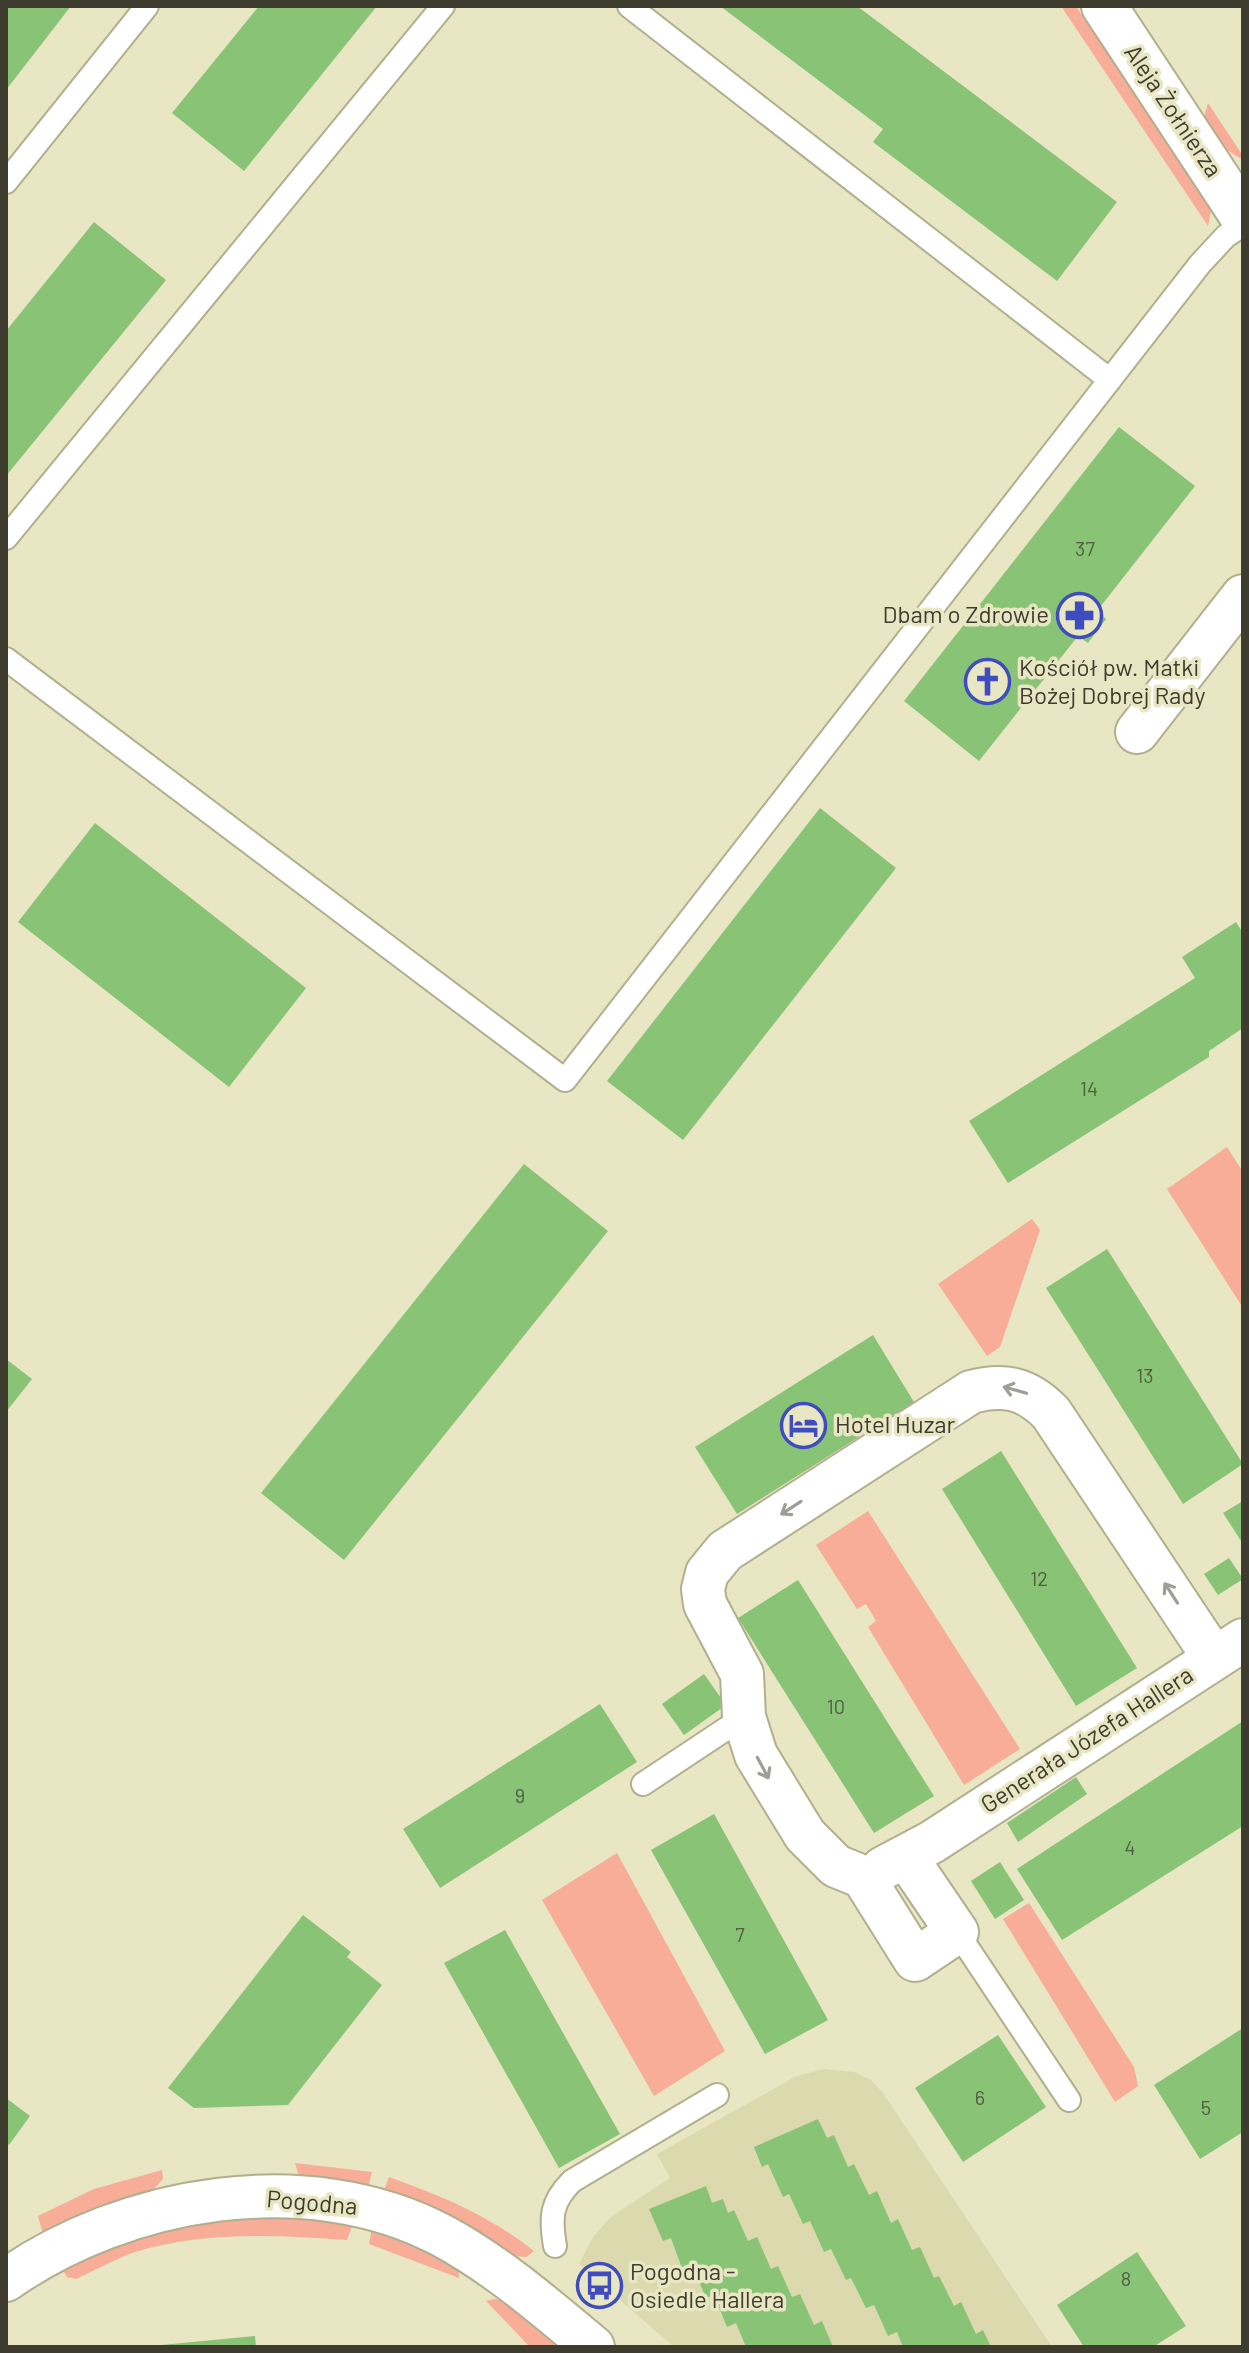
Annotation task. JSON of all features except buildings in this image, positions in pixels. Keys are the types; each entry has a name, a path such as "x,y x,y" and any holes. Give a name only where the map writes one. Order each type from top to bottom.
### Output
{"street":[{"name":"Aleja Żołnierza","path":"1104,6 1240,208"},
{"path":"1137,732 1243,596"},
{"path":"919,1850 957,1932 915,1960 863,1877 836,1866 805,1835 756,1755 744,1717 742,1674 705,1604 698,1571 725,1551 971,1392 998,1386 1015,1388 1036,1398 1051,1413 1228,1649"},
{"name":"Generała Józefa Hallera","path":"863,1877 919,1850 1228,1649"},
{"path":"712,1669 744,1717"},
{"name":"Pogodna","path":"6,2280 40,2256 98,2228 162,2208 235,2197 315,2200 374,2209 440,2235 515,2283 593,2347"}],"lane":[{"path":"6,182 147,6"},
{"path":"6,538 443,6"},
{"path":"629,6 1110,380"},
{"path":"6,659 565,1080 1200,264 1226,236 1240,208"},
{"path":"643,1784 744,1717"},
{"path":"957,1932 1069,2100"},
{"path":"555,2246 550,2217 557,2196 572,2181 717,2095"}],"shaded area":[{"path":"1061,6 1076,6 1211,211 1208,226"},
{"path":"1208,103 1243,160 1222,147 1203,120"},
{"path":"1227,1147 1243,1172 1243,1308 1167,1189"},
{"path":"1032,1219 1040,1230 1000,1347 987,1356 938,1284"},
{"path":"868,1511 1020,1749 964,1785 868,1627 876,1621 866,1604 857,1609 816,1545"},
{"path":"617,1853 725,2051 654,2096 542,1900"},
{"path":"1029,1903 1134,2067 1138,2086 1115,2102 1003,1919"},
{"path":"823,2069 854,2072 871,2080 883,2093 1052,2347 674,2347 579,2264 593,2237 611,2217 670,2178 657,2154 795,2077"},
{"path":"295,2163 372,2172 368,2189 300,2180"},
{"path":"162,2170 163,2179 152,2191 100,2207 43,2234 38,2216 94,2189"},
{"path":"389,2177 465,2208 534,2251 526,2257 512,2256 383,2193"},
{"path":"281,2216 353,2224 347,2240 239,2236 158,2246 132,2253 76,2279 67,2277 60,2266 123,2238 217,2219"},
{"path":"372,2227 458,2265 459,2278 369,2244"},
{"path":"508,2300 567,2347 530,2347 486,2301"}],"place":[{"name":"Dbam o Zdrowie","path":"1080,615"},
{"name":"Kościół pw. Matki Bożej Dobrej Rady","path":"988,682"},
{"name":"Hotel Huzar","path":"804,1425"},
{"name":"Pogodna - Osiedle Hallera","path":"599,2286"}]}
